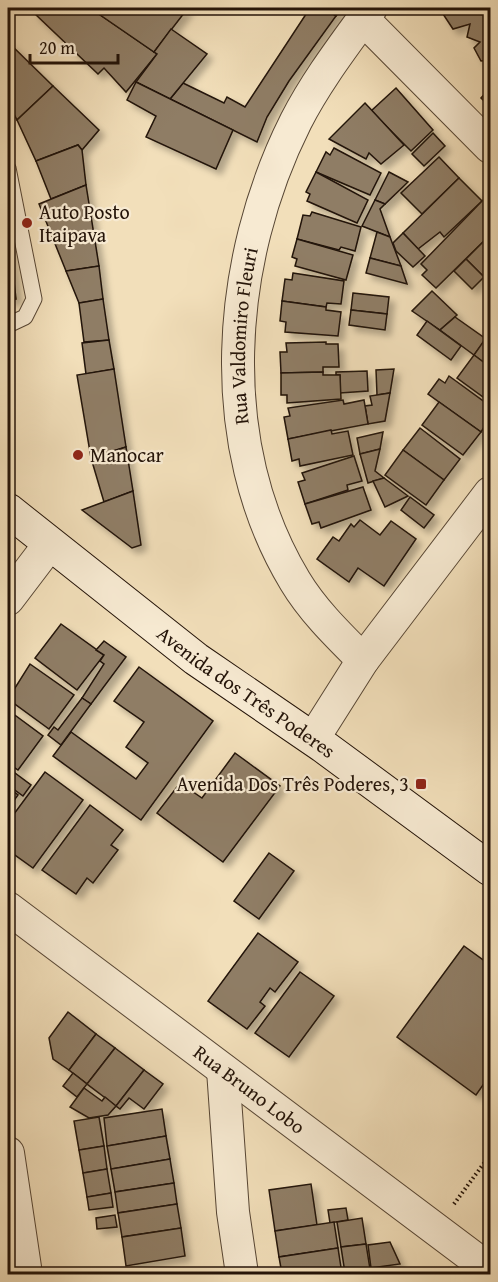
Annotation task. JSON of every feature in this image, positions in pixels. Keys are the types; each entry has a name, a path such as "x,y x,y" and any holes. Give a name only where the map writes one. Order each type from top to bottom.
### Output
{"main road":[{"name":"Avenida dos Três Poderes","path":"8,510 196,658 314,739 490,869"}],"street":[{"path":"367,13 490,147"},
{"name":"Rua Valdomiro Fleuri","path":"363,660 329,626 296,583 274,541 254,483 238,378 246,262 256,222 296,120 323,75 367,13"},
{"path":"314,739 363,660 490,493"},
{"path":"8,599 50,545"},
{"name":"Rua Bruno Lobo","path":"8,908 490,1270"},
{"path":"223,1070 233,1212 242,1275"},
{"path":"8,1153 26,1275"}],"lane":[{"path":"8,168 34,299 26,317 8,325"}],"path":[{"path":"436,1229 490,1155"}],"building":[{"path":"38,8 90,8 157,54 126,92 104,68 98,74 33,12"},
{"path":"90,8 188,8 154,52"},
{"path":"310,8 324,8 336,16 289,81 267,117 257,142 170,99 183,83 224,103 227,97 245,107"},
{"path":"324,8 343,8 336,16"},
{"path":"447,8 490,8 490,60 481,61 474,48 480,42 467,37 470,24 453,29 443,14"},
{"path":"171,29 207,54 170,99 136,82 157,54 154,52"},
{"path":"8,42 53,86 17,120 8,102"},
{"path":"136,82 233,130 216,169 146,137 156,116 127,100"},
{"path":"53,86 99,130 82,150 78,145 36,161 17,120"},
{"path":"396,88 433,130 411,151 371,111"},
{"path":"490,88 490,107 481,98"},
{"path":"365,103 404,145 381,164 369,153 366,159 329,139"},
{"path":"433,133 445,146 424,166 412,154"},
{"path":"78,145 82,150 86,185 51,199 36,161"},
{"path":"334,148 381,173 370,195 316,172 326,152 330,155"},
{"path":"439,157 459,178 422,214 401,193"},
{"path":"316,172 368,200 357,223 307,201 310,194 306,192"},
{"path":"389,172 408,182 385,204 375,200"},
{"path":"459,178 482,201 444,237 440,232 418,249 403,233"},
{"path":"86,185 99,266 66,271 39,204"},
{"path":"484,199 490,206 490,235 436,288 422,275 427,270 421,264"},
{"path":"375,200 385,204 380,209 390,237 362,226"},
{"path":"312,212 361,227 355,251 341,247 339,250 297,239 303,215 310,216"},
{"path":"8,229 16,299 8,300"},
{"path":"377,232 390,237 401,266 370,258"},
{"path":"403,233 425,256 413,267 396,251 393,243"},
{"path":"490,235 490,275 486,279 466,259"},
{"path":"297,239 353,255 346,280 295,266 297,259 292,257"},
{"path":"370,258 401,266 407,284 366,273"},
{"path":"466,259 484,277 472,289 454,271"},
{"path":"99,266 103,299 79,303 66,271"},
{"path":"293,273 344,281 341,304 327,303 326,307 282,301 285,279 292,280"},
{"path":"432,291 457,315 440,330 412,311"},
{"path":"353,293 389,297 387,314 351,310"},
{"path":"103,299 109,340 84,342 79,303"},
{"path":"282,301 326,307 326,310 341,312 338,336 285,332 286,322 280,321"},
{"path":"351,310 387,314 385,330 349,325"},
{"path":"455,317 486,339 474,355 440,330"},
{"path":"427,321 461,346 451,360 417,335"},
{"path":"490,332 490,367 474,355"},
{"path":"109,340 114,369 86,374 82,343"},
{"path":"326,342 326,344 338,344 339,367 323,367 323,372 281,373 280,352 287,352 286,343"},
{"path":"474,355 490,367 490,402 457,378"},
{"path":"114,369 126,447 91,458 77,375"},
{"path":"394,369 390,393 377,395 376,370"},
{"path":"367,371 368,391 340,393 340,375 336,375 336,372"},
{"path":"323,372 323,375 340,375 341,399 287,403 287,395 281,395 281,373"},
{"path":"449,376 490,406 490,418 481,432 428,394 439,379 445,383"},
{"path":"390,393 385,421 368,424 365,406 372,405 370,396"},
{"path":"343,400 344,404 364,400 368,424 288,439 284,417 290,416 288,408"},
{"path":"439,402 481,432 463,455 422,425"},
{"path":"420,428 460,459 444,480 403,450"},
{"path":"331,430 332,434 348,431 353,455 300,466 299,459 292,461 288,439"},
{"path":"383,432 380,449 360,454 357,438"},
{"path":"126,447 133,491 104,502 91,458"},
{"path":"380,449 375,471 384,478 368,483 360,454"},
{"path":"403,450 444,480 426,505 385,475"},
{"path":"354,456 362,481 347,485 348,490 305,504 298,482 305,480 302,473"},
{"path":"384,478 408,496 385,507 373,481"},
{"path":"363,487 371,510 321,528 319,522 312,524 305,504"},
{"path":"133,491 141,545 132,548 82,510"},
{"path":"410,497 434,515 424,528 401,510"},
{"path":"360,520 380,535 391,521 416,539 384,586 358,568 349,582 317,559 333,537 339,541 351,524 354,527"},
{"path":"61,624 104,655 77,690 35,658"},
{"path":"104,641 126,657 91,704 82,698 104,664 100,661 104,655 96,650"},
{"path":"30,664 74,695 49,729 8,699"},
{"path":"139,667 213,721 141,820 53,756 71,732 136,779 148,763 126,747 144,722 114,701"},
{"path":"82,698 91,704 61,745 48,735 54,727 58,730"},
{"path":"8,710 43,736 18,770 8,763"},
{"path":"235,753 280,786 223,862 157,813 180,783 202,798"},
{"path":"11,770 31,785 23,796 8,785"},
{"path":"45,772 83,800 33,868 8,850 8,822"},
{"path":"8,787 18,795 8,809"},
{"path":"90,805 123,830 111,845 118,850 93,883 87,878 76,894 42,870"},
{"path":"269,853 294,871 259,919 234,901"},
{"path":"258,933 298,962 275,992 270,988 260,1002 265,1006 247,1029 208,1001"},
{"path":"464,946 490,965 490,1075 476,1095 397,1037"},
{"path":"300,972 334,996 289,1057 255,1033"},
{"path":"68,1012 96,1034 69,1070 53,1059 49,1038"},
{"path":"96,1034 115,1048 87,1084 69,1070"},
{"path":"115,1048 144,1070 116,1106 87,1084"},
{"path":"144,1070 163,1084 144,1109 129,1098 120,1109 116,1106"},
{"path":"73,1073 87,1084 77,1097 63,1086"},
{"path":"84,1088 102,1101 105,1097 116,1106 108,1115 89,1118 70,1107"},
{"path":"162,1109 166,1136 107,1146 104,1118"},
{"path":"99,1117 104,1146 79,1150 74,1121"},
{"path":"166,1136 170,1159 111,1169 107,1146"},
{"path":"104,1146 107,1169 83,1173 79,1150"},
{"path":"170,1159 174,1183 115,1192 111,1169"},
{"path":"107,1169 111,1193 87,1197 83,1173"},
{"path":"174,1183 177,1204 118,1213 115,1192"},
{"path":"311,1184 317,1225 275,1231 269,1190"},
{"path":"111,1193 113,1207 89,1210 87,1197"},
{"path":"177,1204 181,1228 122,1237 118,1213"},
{"path":"346,1208 348,1220 330,1223 328,1210"},
{"path":"115,1215 117,1227 97,1229 96,1218"},
{"path":"362,1218 366,1244 341,1247 337,1222"},
{"path":"334,1222 338,1248 279,1257 275,1231"},
{"path":"181,1228 185,1256 126,1266 122,1237"},
{"path":"390,1242 400,1264 371,1268 368,1245"},
{"path":"366,1244 370,1269 345,1273 341,1247"},
{"path":"338,1248 342,1274 282,1274 279,1257"},
{"path":"370,1269 371,1274 345,1274 345,1273"}],"place":[{"name":"Auto Posto Itaipava","path":"27,223"},
{"name":"Manocar","path":"78,455"},
{"name":"Avenida Dos Três Poderes, 3","path":"421,784"}]}
